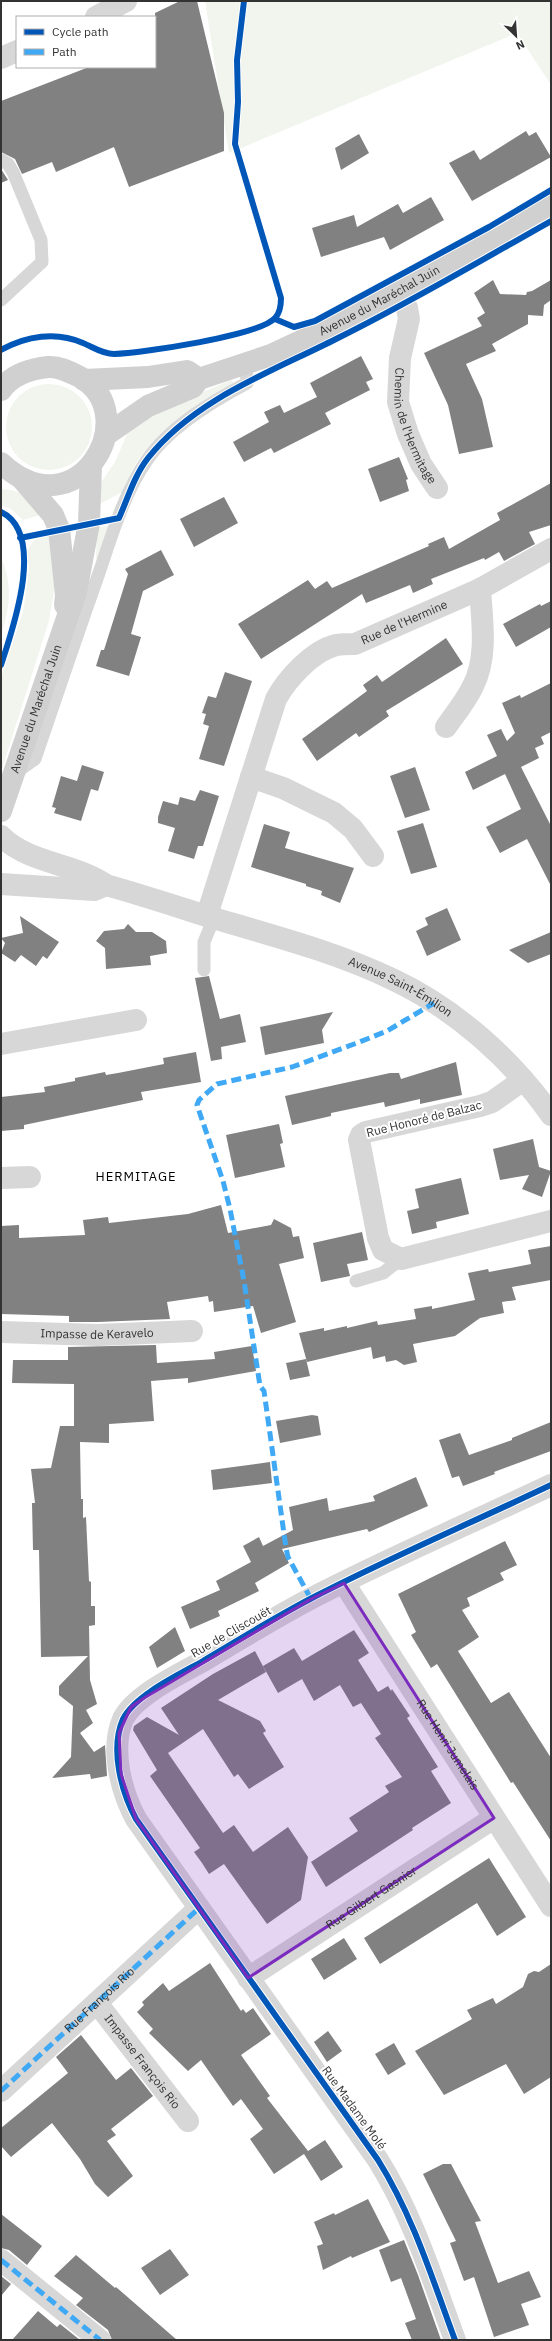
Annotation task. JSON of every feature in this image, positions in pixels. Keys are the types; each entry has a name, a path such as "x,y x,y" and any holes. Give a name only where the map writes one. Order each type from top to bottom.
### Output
{"main road":[{"name":"Avenue du Maréchal Juin","path":"106,435 148,406 194,387 199,379 271,355 313,336 399,291 551,205"},
{"path":"1,390 18,374 35,368 52,367 69,371 84,380 95,391 102,404 106,419 106,435 100,451 91,466 80,476 52,485 37,484 10,474"},
{"path":"84,380 148,377 187,372 199,379"},
{"name":"Avenue du Maréchal Juin","path":"1,811 12,775 76,592 89,523 91,466"},
{"name":"Avenue du Maréchal Juin","path":"10,474 52,515 59,529 66,595 62,629"}],"street":[{"path":"98,16 126,1"},
{"path":"1,58 16,51"},
{"name":"Chemin de l'Hermitage","path":"399,291 407,308 409,319 400,358 398,402 408,434 421,464 437,488"},
{"name":"Rue de l'Hermine","path":"210,916 251,777 276,699 292,674 335,645 355,644 480,589 551,549"},
{"path":"446,727 474,686 481,664 483,636 480,589"},
{"path":"251,777 283,788 334,813 353,829 373,856"},
{"name":"Avenue Saint-Émilion","path":"1,836 42,860 93,876 106,885 253,928 351,961 394,980 441,1007 494,1049 523,1080 551,1115"},
{"path":"1,884 94,890 106,885"},
{"path":"1,1044 136,1020"},
{"name":"Rue Honoré de Balzac","path":"401,1259 382,1250 378,1238 359,1140 361,1136 366,1132 492,1102 523,1080"},
{"path":"1,1178 30,1177"},
{"path":"401,1259 551,1221"},
{"name":"Impasse de Keravelo","path":"1,1332 98,1335 192,1331"},
{"name":"Rue de Cliscouët","path":"198,1909 131,1809 118,1755 118,1733 131,1707 166,1683 311,1599 551,1485"},
{"name":"Rue Henri Jumelais","path":"344,1583 551,1906"},
{"name":"Rue Gilbert Gasnier","path":"248,1978 494,1818"},
{"name":"Rue Madame Molé","path":"198,1909 378,2160 395,2188 421,2245 454,2340"},
{"name":"Rue François Rio","path":"1,2091 198,1909"},
{"name":"Impasse François Rio","path":"97,2003 188,2120"},
{"path":"1,2260 100,2340"}],"lane":[{"path":"1,160 8,164 13,172 41,240 42,262 1,300"},
{"path":"12,775 35,759 96,580 132,484 148,459 168,437 198,412 247,383 246,363"},
{"path":"204,970 204,942 210,916"},
{"path":"356,1281 383,1273 401,1259"}],"highlighted area":[{"path":"344,1583 494,1818 248,1978 136,1819 121,1774 119,1733 131,1707 311,1599"}],"shaded area":[{"path":"205,1 551,1 551,85 517,33 229,153"},
{"path":"231,380 234,383 182,415 154,440 131,472 122,492 96,506 98,487 115,462 128,432 152,414"},
{"path":"49,384 65,388 79,397 88,411 92,427 88,443 79,457 65,466 49,470 33,466 19,457 10,443 6,427 10,411 19,397 33,388"},
{"path":"1,489 14,491 26,496 44,514 23,520 11,509 1,505"},
{"path":"110,526 98,556 96,560 97,527"},
{"path":"50,536 57,573 49,621 1,772 1,678 23,612 29,570 27,551 34,540"},
{"path":"1,558 7,577 9,596 1,635"}],"building":[{"path":"180,1 197,1 224,113 224,151 129,187 114,147 56,172 52,162 22,174 15,159 1,152 1,101 86,68 156,68 155,13"},
{"path":"526,131 529,136 536,132 551,157 472,201 449,163 474,150 480,160"},
{"path":"359,134 369,153 341,170 335,148"},
{"path":"1,169 8,180 1,183"},
{"path":"431,197 444,220 390,250 384,237 321,257 312,228 354,215 357,227 398,204 403,213"},
{"path":"493,280 500,294 526,295 527,292 532,291 551,280 551,300 544,305 543,316 528,315 528,324 492,344 496,351 466,364 482,399 493,447 459,454 448,405 424,353 482,326 477,318 485,313 474,293"},
{"path":"361,356 373,379 366,382 370,390 325,413 331,424 274,453 271,448 244,462 233,442 269,422 264,412 280,405 284,413 317,397 310,383"},
{"path":"399,457 408,479 406,480 409,491 380,502 368,469"},
{"path":"551,483 551,525 529,532 535,544 504,561 499,552 485,560 484,558 431,579 433,584 413,593 410,585 366,603 362,594 261,659 238,624 308,580 315,589 327,581 332,588 429,546 428,544 444,537 449,549 500,520 497,513"},
{"path":"224,497 238,523 194,547 180,519"},
{"path":"161,550 174,575 143,591 131,634 141,637 129,676 96,666 101,650 104,650 128,574 125,569"},
{"path":"551,601 551,627 516,647 503,624 540,604 541,606"},
{"path":"446,638 463,664 386,711 389,716 359,737 356,733 317,761 302,739 367,691 363,685 377,675 382,682"},
{"path":"225,672 252,681 224,766 199,759 209,726 203,724 206,714 202,713 208,696 216,698"},
{"path":"551,683 551,732 541,737 544,744 535,748 539,758 521,767 551,826 551,886 527,839 500,853 486,827 521,809 505,774 473,790 465,772 497,756 487,735 501,729 507,741 515,733 502,703 520,695 521,698"},
{"path":"82,765 104,772 98,791 91,789 81,821 54,813 56,808 52,807 61,776 77,781"},
{"path":"415,767 430,810 405,818 390,776"},
{"path":"200,790 219,796 203,846 198,846 194,859 168,851 175,828 158,823 158,817 163,801 178,805 180,797 195,801"},
{"path":"423,823 437,867 411,874 397,831"},
{"path":"264,824 290,832 285,848 354,868 340,903 321,895 322,891 306,886 306,884 251,867"},
{"path":"447,908 461,940 427,956 416,931 428,925 425,918"},
{"path":"20,916 59,942 47,959 43,956 36,966 21,955 15,962 1,953 5,943 1,938 23,933"},
{"path":"128,924 136,932 152,932 166,941 167,953 150,956 151,965 106,969 105,948 96,941 104,931 124,929"},
{"path":"551,932 551,954 528,963 509,950"},
{"path":"209,976 220,1019 240,1014 246,1042 221,1047 222,1059 211,1061 195,978"},
{"path":"333,1012 322,1030 324,1043 265,1055 260,1027"},
{"path":"196,1052 201,1082 141,1092 143,1100 24,1125 24,1129 1,1131 1,1097 45,1092 44,1087 75,1081 75,1078 105,1072 106,1075 164,1064 163,1058"},
{"path":"456,1062 462,1095 420,1104 420,1099 385,1107 384,1102 331,1113 331,1116 292,1125 285,1096 390,1073 399,1073 401,1079"},
{"path":"279,1124 283,1143 280,1144 285,1167 235,1178 226,1135"},
{"path":"533,1139 539,1167 551,1171 542,1197 522,1189 529,1175 500,1180 493,1149"},
{"path":"461,1178 469,1214 436,1222 437,1228 412,1234 407,1211 419,1208 415,1189"},
{"path":"221,1205 228,1233 271,1225 274,1219 291,1228 293,1237 299,1236 304,1258 279,1264 296,1322 261,1333 253,1306 214,1312 213,1301 209,1302 208,1296 167,1302 170,1319 69,1322 69,1316 1,1314 1,1226 19,1225 19,1238 85,1235 83,1220 108,1217 109,1223 188,1214"},
{"path":"362,1232 368,1260 347,1264 350,1276 321,1282 313,1243"},
{"path":"551,1246 551,1280 512,1287 516,1300 502,1302 504,1313 480,1318 455,1336 413,1344 417,1362 404,1365 396,1360 386,1362 385,1356 373,1359 371,1347 307,1362 299,1333 324,1328 324,1331 347,1326 347,1328 377,1321 378,1325 416,1319 414,1309 432,1306 432,1309 475,1300 468,1273 488,1269 489,1272 531,1264 528,1250"},
{"path":"156,1345 157,1363 215,1359 214,1352 252,1346 256,1371 188,1383 188,1378 151,1381 154,1421 109,1424 109,1443 80,1442 81,1499 83,1499 83,1518 86,1517 89,1581 91,1582 91,1606 95,1606 95,1625 89,1626 90,1680 97,1704 86,1710 93,1723 80,1733 94,1752 105,1745 107,1776 91,1779 90,1774 52,1778 71,1757 73,1706 59,1695 59,1686 88,1656 41,1657 39,1550 33,1550 32,1503 35,1503 31,1469 51,1468 60,1426 74,1426 74,1384 12,1383 13,1360 68,1360 68,1347"},
{"path":"306,1359 310,1376 290,1380 286,1363"},
{"path":"312,1415 318,1416 321,1435 280,1443 276,1421"},
{"path":"551,1422 551,1451 494,1472 495,1474 463,1486 459,1476 452,1478 439,1440 460,1433 469,1455 512,1440 512,1438"},
{"path":"270,1462 272,1483 213,1490 211,1470"},
{"path":"416,1477 428,1506 369,1532 367,1529 282,1549 289,1563 255,1583 259,1591 218,1611 220,1616 190,1629 181,1607 220,1590 216,1581 251,1562 243,1546 259,1537 263,1546 293,1530 289,1507 327,1498 329,1511 375,1501 373,1496"},
{"path":"505,1541 517,1565 500,1573 504,1580 467,1598 470,1606 462,1610 479,1637 458,1651 491,1703 509,1692 551,1758 551,1841 513,1782 511,1783 437,1664 431,1668 411,1635 416,1632 398,1594"},
{"path":"175,1627 185,1651 157,1668 149,1647"},
{"path":"354,1630 369,1653 358,1660 378,1692 388,1686 391,1691 392,1689 410,1716 407,1718 438,1767 431,1771 451,1803 412,1828 413,1830 326,1887 311,1862 358,1831 349,1818 389,1792 385,1786 402,1777 375,1738 381,1734 361,1703 353,1707 340,1685 314,1701 302,1679 278,1693 263,1666 294,1648 302,1661"},
{"path":"255,1651 266,1672 218,1700 260,1721 266,1731 263,1733 284,1767 249,1789 238,1774 234,1777 203,1729 168,1753 223,1833 234,1825 253,1852 288,1827 308,1857 301,1900 267,1924 224,1864 209,1874 194,1852 200,1848 150,1776 157,1770 133,1730 134,1726 147,1717 179,1735 161,1708 213,1674"},
{"path":"489,1858 526,1917 497,1936 477,1903 380,1964 364,1938"},
{"path":"344,1938 357,1959 324,1980 311,1959"},
{"path":"210,1963 241,2011 243,2009 246,2013 253,2008 271,2034 241,2055 270,2096 267,2098 308,2151 325,2140 343,2167 321,2181 304,2154 274,2174 250,2139 263,2129 241,2099 233,2106 201,2060 188,2071 149,2033 153,2029 137,2012 144,2005 142,2002 163,1983 169,1991"},
{"path":"551,1964 551,2077 524,2094 506,2064 444,2095 415,2051 472,2019 467,2010 493,1998 496,2004 523,1987 528,1974 534,1971 539,1972"},
{"path":"328,2031 342,2051 327,2062 314,2042"},
{"path":"81,2035 116,2080 131,2068 153,2096 111,2129 116,2135 107,2141 133,2176 108,2197 95,2184 80,2159 52,2123 11,2157 1,2146 1,2128 68,2073 56,2057"},
{"path":"394,2043 406,2064 388,2075 375,2054"},
{"path":"443,2164 451,2164 481,2221 475,2222 498,2283 529,2271 541,2297 521,2304 529,2325 494,2337 474,2277 464,2281 450,2243 456,2241 423,2174"},
{"path":"368,2199 390,2242 352,2258 351,2256 323,2270 317,2246 323,2244 314,2222 334,2213 335,2215"},
{"path":"1,2214 42,2246 27,2265 9,2250 1,2248"},
{"path":"404,2240 441,2340 412,2340 405,2323 416,2319 401,2278 391,2282 379,2250"},
{"path":"170,2249 189,2275 160,2295 141,2268"},
{"path":"76,2255 115,2288 116,2287 177,2340 112,2340 108,2330 76,2305 83,2298 54,2276"},
{"path":"1,2276 11,2284 1,2296"},
{"path":"38,2311 57,2327 60,2324 80,2340 12,2340"}],"marked path":[{"path":"311,1599 288,1557 264,1391 260,1386 244,1281 230,1209 223,1181 197,1105 199,1100 217,1084 292,1067 357,1043 387,1031 434,1003"},
{"path":"1,2091 198,1909"},
{"path":"1,2260 100,2340"}],"cycle path":[{"path":"1,350 31,338 52,336 73,339 110,354 128,353 173,347 224,337 265,325 277,316 280,309 281,298 235,144 238,102 237,60 244,1"},
{"path":"275,319 294,327 315,321 489,227 551,190"},
{"path":"20,538 119,518 135,480 148,458 167,437 188,419 211,403 260,376 390,311 551,221"},
{"path":"1,512 15,523 22,540 24,561 18,607 1,665"},
{"path":"455,2340 412,2225 390,2181 378,2160 136,1819 122,1783 117,1756 117,1743 123,1719 129,1710 137,1702 159,1686 310,1599 400,1555 551,1485"}],"district":[{"name":"HERMITAGE","path":"136,1176"}]}
